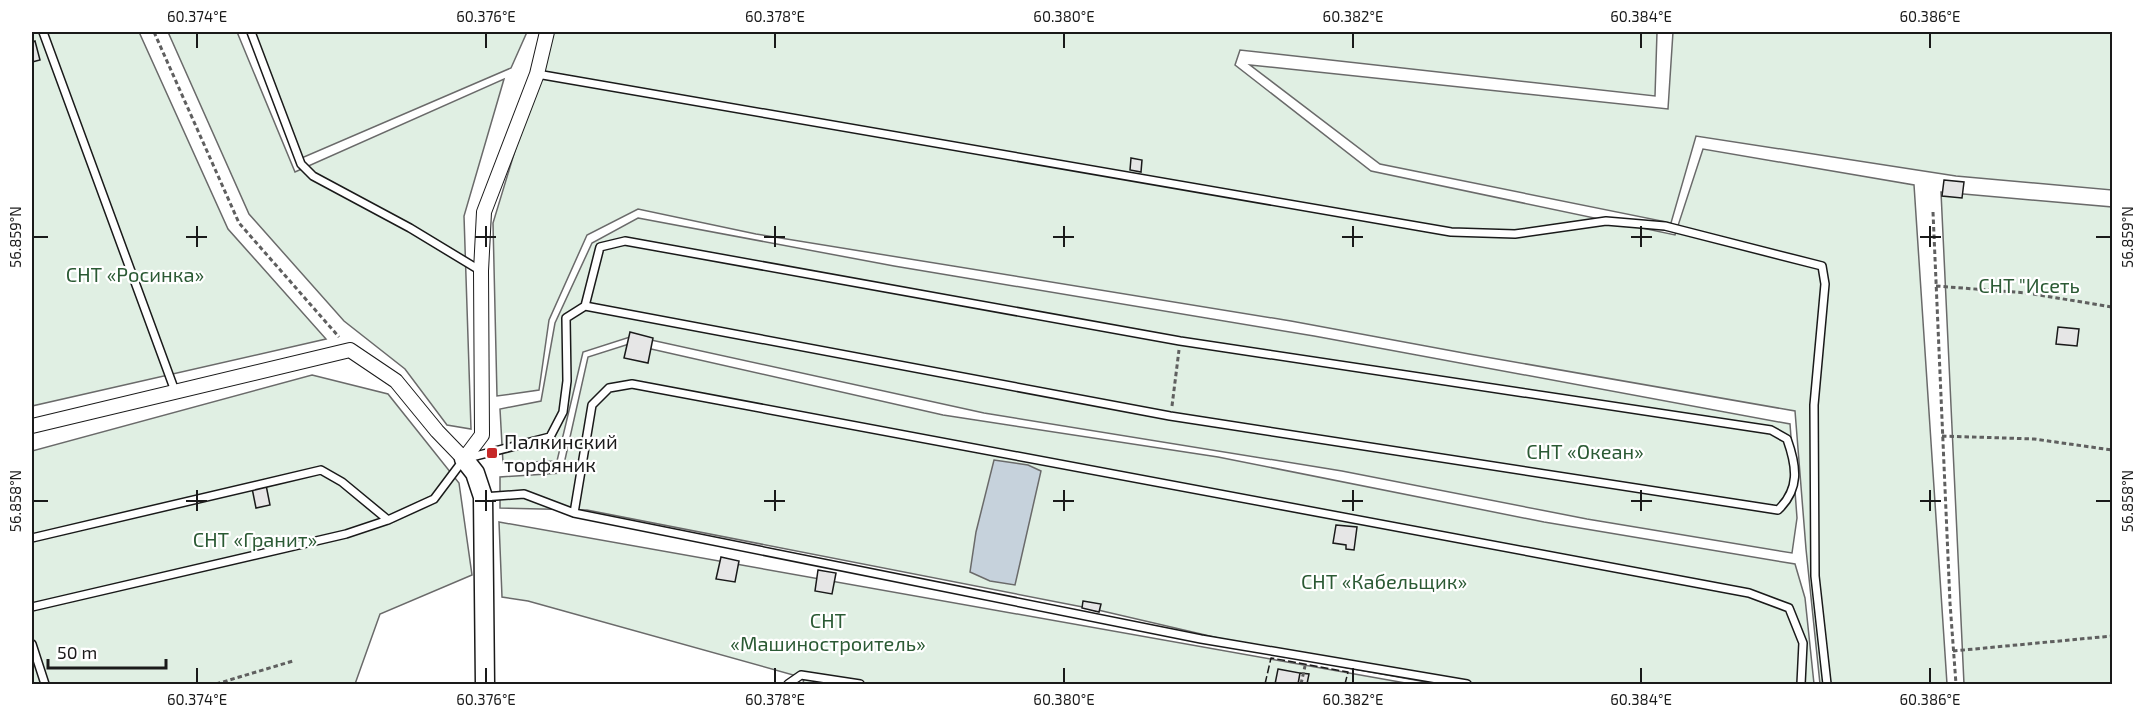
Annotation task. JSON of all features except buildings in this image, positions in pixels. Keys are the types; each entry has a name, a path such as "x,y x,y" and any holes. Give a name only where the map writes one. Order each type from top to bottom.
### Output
{"street":[{"path":"464,459 482,435 481,271 484,212 537,74 547,32"},
{"path":"32,426 350,350 396,381 437,432 475,473 483,497 485,684"}],"lane":[{"path":"43,32 175,391"},
{"path":"251,32 301,164 313,176 411,228 481,271"},
{"path":"537,74 1451,232 1515,234 1606,221 1665,226 1822,266 1824,284 1814,405 1815,565 1827,684"},
{"path":"32,607 346,534 388,520 434,499 464,459 550,437 563,412 567,381 566,318 585,306 1170,416 1778,510 1790,498 1794,482 1794,457 1787,439 1771,430 1180,340 625,241 600,247 585,306"},
{"path":"574,513 592,405 609,388 632,384 1749,593 1789,608 1803,643 1801,684"},
{"path":"32,538 321,470 342,482 388,520"},
{"path":"483,497 524,494 574,513 1202,639 1467,684"},
{"path":"32,644 45,684"},
{"path":"788,684 801,675 860,684"}],"path":[{"path":"154,32 239,223 350,350"},
{"path":"1933,212 1942,436 1956,684"},
{"path":"1936,286 2027,293 2112,307"},
{"path":"1170,416 1177,377 1180,340"},
{"path":"1942,436 2034,439 2112,450"},
{"path":"1953,651 2112,636"},
{"path":"216,684 293,662"},
{"path":"1301,684 1305,664"}],"green space":[{"name":"СНТ «Росинка»","path":"32,32 139,32 228,229 326,339 32,406"},
{"path":"168,32 237,32 295,172 504,79 464,216 471,429 447,425 405,369 344,321 249,214"},
{"path":"250,32 527,32 511,68 297,160"},
{"path":"551,32 1657,32 1655,96 1240,50 1235,65 1371,171 1675,235 1703,149 1914,185 1947,684 1820,684 1795,411 1291,321 756,234 638,209 587,235 549,320 539,390 497,396 493,223"},
{"path":"1673,32 2112,32 2112,190 1956,176 1696,136 1671,223 1380,164 1250,65 1668,109"},
{"name":"СНТ \"Исеть","path":"1941,192 2112,207 2112,684 1964,684"},
{"name":"СНТ «Океан»","path":"638,218 894,266 1314,336 1790,424 1797,518 1792,553 1587,519 1342,471 984,413 633,336 583,352 557,461 503,463 500,409 541,401 555,323 592,243"},
{"name":"СНТ «Кабельщик»","path":"629,344 943,415 1218,457 1544,522 1795,564 1805,598 1814,684 1437,684 1343,667 1098,610 587,510 500,508 500,477 562,473 588,357"},
{"name":"СНТ «Гранит»","path":"312,375 388,394 459,483 472,575 380,614 355,684 32,684 32,451"},
{"name":"СНТ «Машиностроитель»","path":"499,522 1411,684 803,684 804,678 528,601 502,597"}],"shaded area":[{"path":"994,460 1028,465 1041,471 1015,585 990,581 970,572 976,532"}],"fence":[{"path":"1265,684 1271,658 1348,672 1345,684"}],"place":[{"name":"Палкинский торфяник","path":"492,453"}]}
